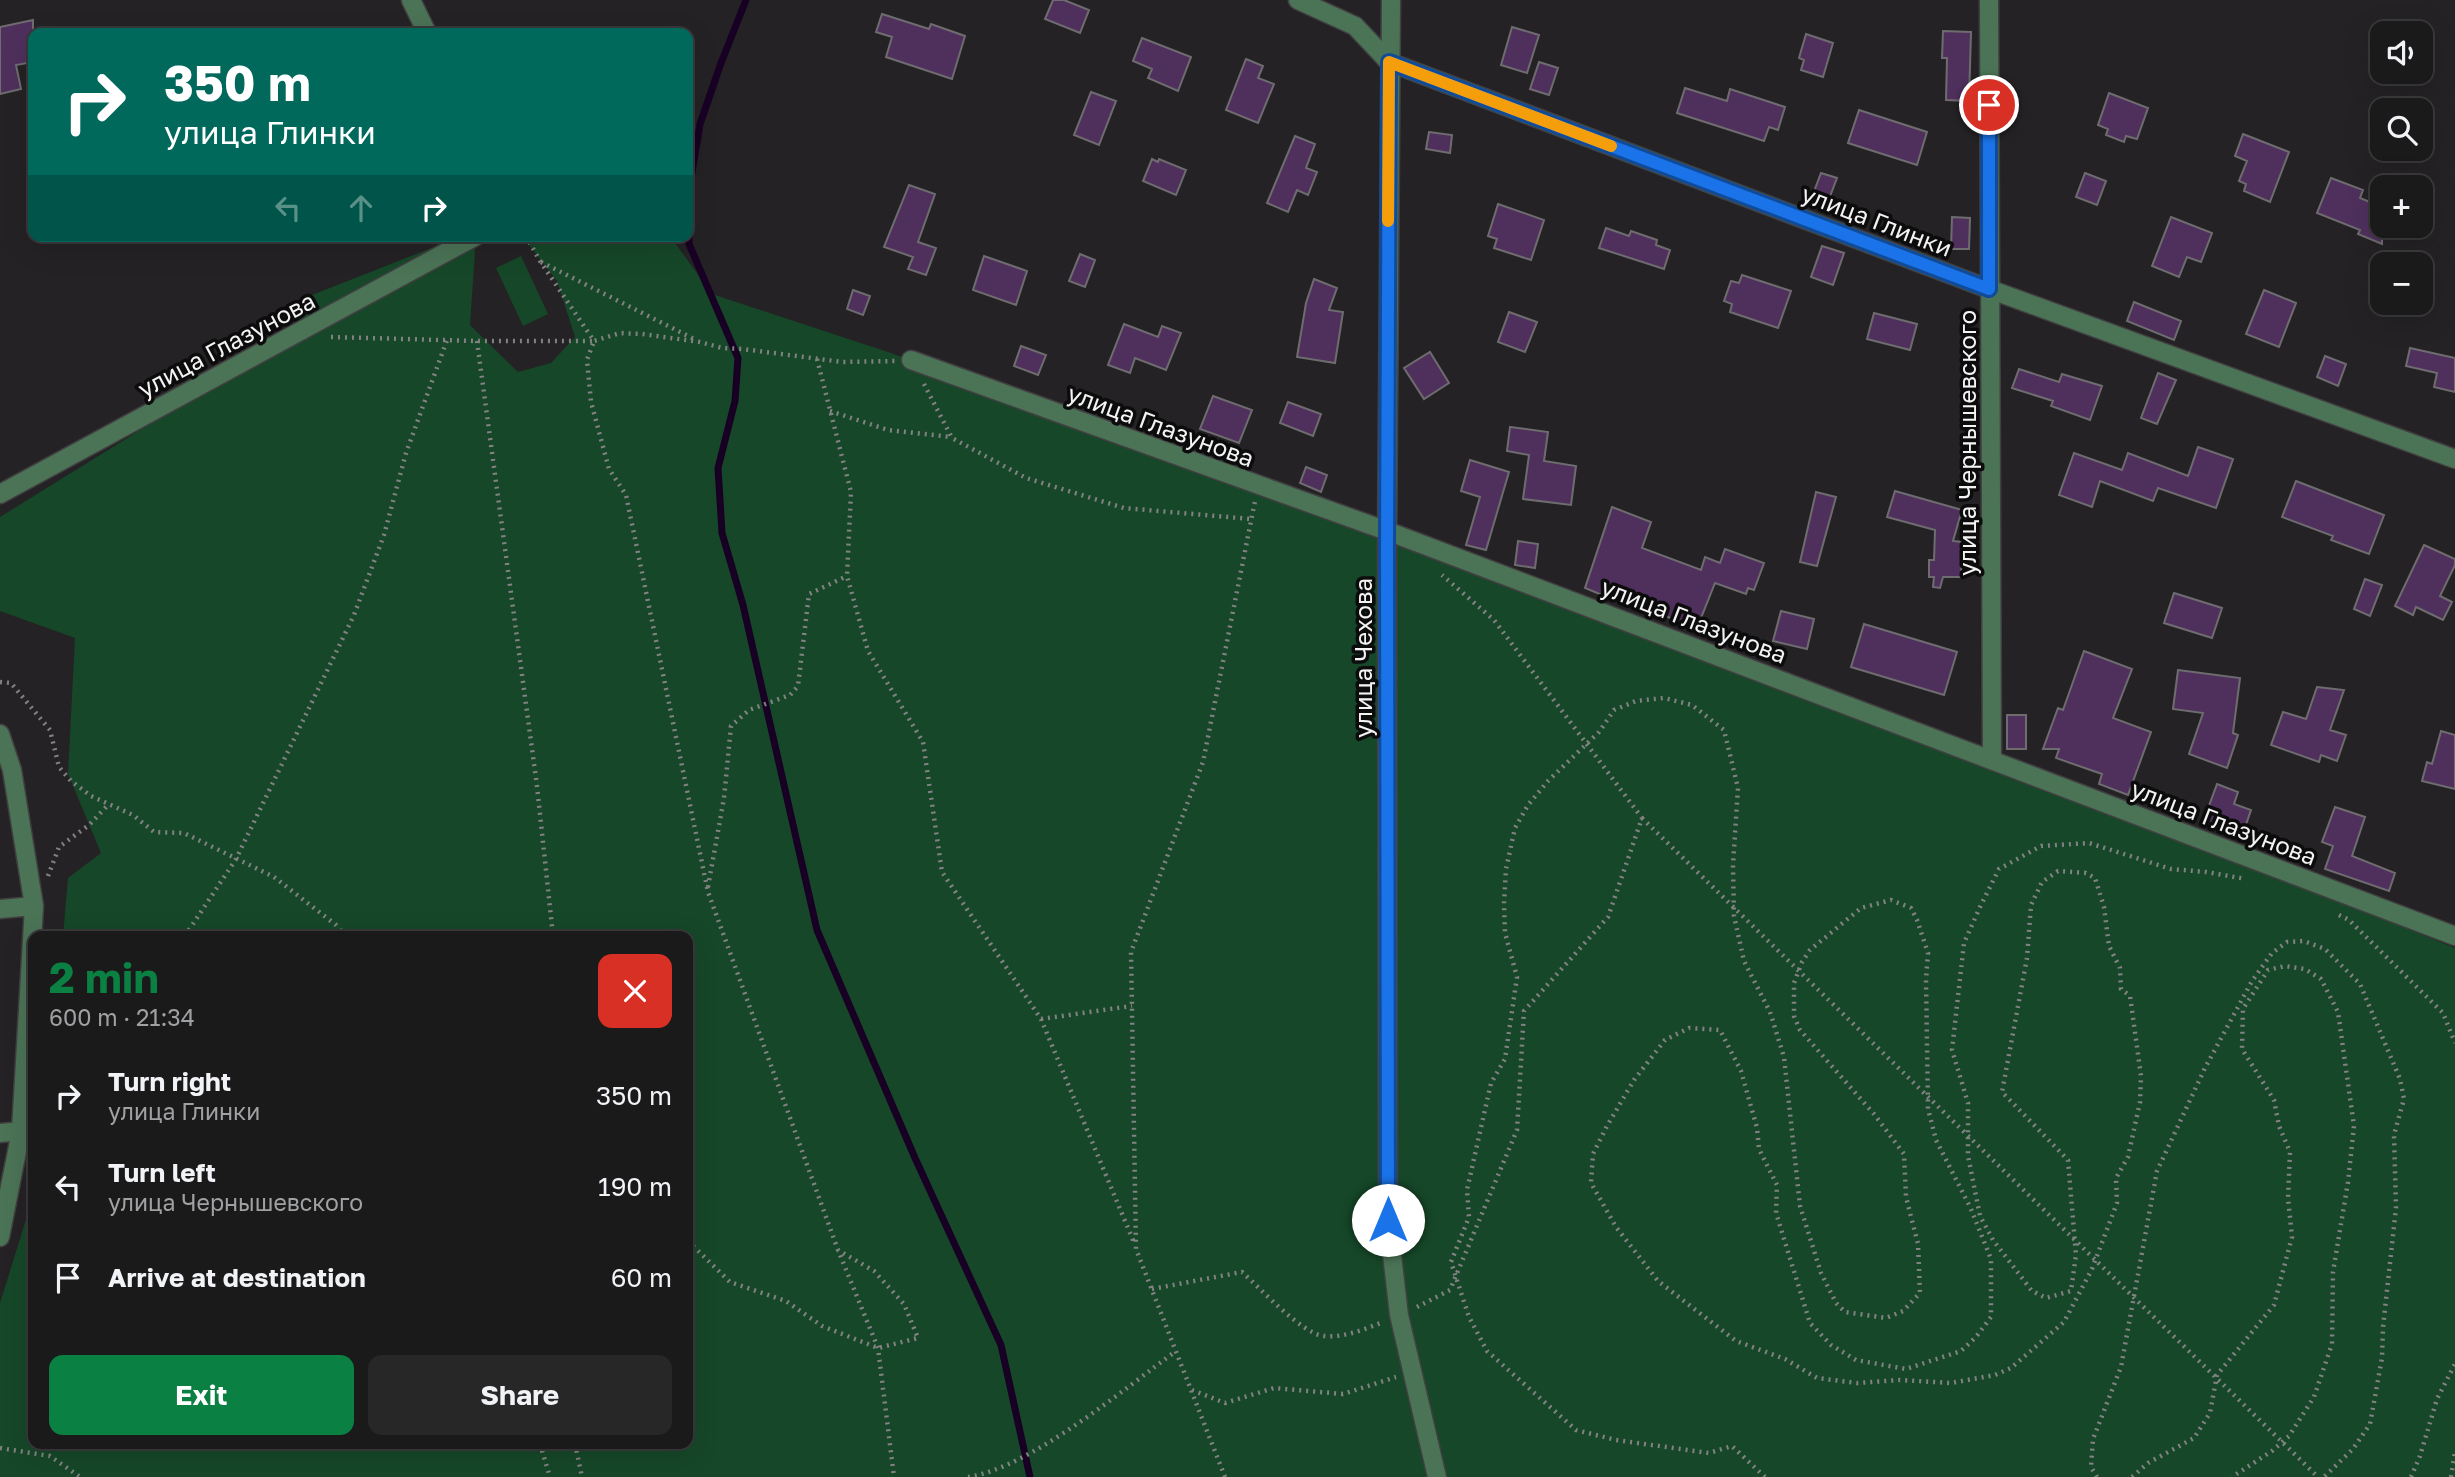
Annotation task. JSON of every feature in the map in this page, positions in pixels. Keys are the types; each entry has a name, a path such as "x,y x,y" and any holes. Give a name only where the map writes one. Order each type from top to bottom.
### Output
{"street":[{"path":"411,0 425,28"},
{"name":"улица Глинки","path":"1298,0 1355,26 1389,62 1989,289 2455,459"},
{"name":"улица Чехова","path":"1391,0 1387,531 1388,1220 1399,1315 1437,1477"},
{"name":"улица Чернышевского","path":"1989,0 1992,760"},
{"name":"улица Глазунова","path":"0,494 465,242"},
{"name":"улица Глазунова","path":"911,360 1387,531 2455,936"},
{"path":"0,734 12,770 33,900 31,931"},
{"path":"0,909 33,900"},
{"path":"0,1237 21,1131 28,996"},
{"path":"0,1133 21,1131"}],"path":[{"path":"529,242 594,341"},
{"path":"540,261 699,342"},
{"path":"293,335 477,341 594,341 620,333 842,362 911,360 952,438"},
{"path":"189,931 236,859 354,615 384,535 406,453 447,340"},
{"path":"477,341 537,786 553,931"},
{"path":"594,341 587,360 591,402 609,469 625,495 708,892 838,1250 878,1349 894,1477"},
{"path":"817,359 851,492 846,576 868,651 923,742 942,872 1041,1019 1136,1249 1225,1477"},
{"path":"830,411 888,430 952,438 1026,478 1124,508 1251,519"},
{"path":"1136,1249 1130,952 1203,762 1257,492"},
{"path":"1435,569 1494,620 1642,818 2318,1477"},
{"path":"708,892 724,798 731,726 749,710 790,695 797,686 809,594 846,576"},
{"path":"0,682 11,683 50,730 59,767 71,781 91,796 133,814 154,832 184,833 274,877 341,931"},
{"path":"1765,1477 1732,1446 1709,1453 1616,1440 1576,1430 1487,1350 1469,1318 1451,1262 1469,1217 1467,1190 1491,1083 1505,1059 1517,977 1505,933 1506,869 1515,828 1528,805 1548,781 1600,732 1614,710 1636,701 1664,698 1692,705 1724,730 1738,788 1734,907 1744,961 1770,1012 1784,1057 1800,1206 1821,1273 1836,1303 1845,1312 1886,1318 1903,1311 1920,1293 1918,1244 1906,1197 1904,1154 1874,1114 1800,1030 1794,1016 1794,983 1810,950 1861,908 1891,900 1910,908 1917,920 1928,953 1928,1109 1936,1140 1991,1259 1991,1317 1961,1351 1906,1369 1856,1360 1831,1345 1810,1324 1776,1213 1777,1185 1759,1149 1757,1128 1741,1071 1720,1030 1689,1028 1665,1040 1634,1080 1593,1154 1591,1183 1616,1227 1658,1281 1736,1341 1785,1359 1817,1378 1857,1383 1900,1380 1951,1383 1995,1375 2011,1368 2064,1322 2095,1260 2117,1203 2116,1178 2128,1157 2140,1102 2141,1076 2130,996 2121,989 2120,968 2109,946 2105,907 2095,878 2086,873 2058,872 2042,882 2031,905 2027,958 2002,1092 2068,1160 2076,1255 2071,1292 2046,1298 2032,1291 1993,1240 1980,1216 1968,1156 1968,1103 1952,1049 1964,943 1999,869 2041,846 2089,843 2171,869 2254,881"},
{"path":"33,900 49,875 59,847 89,825 109,804"},
{"path":"1152,1289 1242,1272 1310,1333 1326,1337 1358,1332 1450,1290 1517,1130 1524,1011 1608,917 1642,818"},
{"path":"2338,915 2348,920 2442,1013 2455,1043"},
{"path":"2097,1477 2091,1467 2093,1439 2120,1367 2157,1171 2234,1012 2252,981 2272,953 2287,942 2304,941 2325,949 2360,984 2400,1079 2404,1099 2394,1135 2396,1208 2382,1358 2370,1424 2353,1448 2324,1477"},
{"path":"2132,1477 2148,1463 2194,1438 2210,1413 2217,1378 2274,1305 2292,1237 2288,1198 2290,1152 2279,1126 2274,1100 2242,1049 2243,1009 2268,970 2285,965 2305,969 2321,979 2338,1012 2354,1126 2333,1272 2332,1344 2314,1397 2282,1442 2232,1477"},
{"path":"1041,1019 1132,1006"},
{"path":"693,1246 730,1282 786,1301 822,1326 878,1349 918,1338 904,1304 874,1271 838,1250"},
{"path":"968,1477 981,1475 1014,1462 1176,1351"},
{"path":"2410,1477 2420,1456 2437,1399 2455,1364"},
{"path":"1191,1390 1225,1403 1274,1388 1343,1394 1412,1371"},
{"path":"0,1448 50,1456 80,1477"},
{"path":"542,1449 550,1477"},
{"path":"576,1449 582,1477"},
{"path":"2451,1477 2455,1452"}],"green space":[{"path":"447,242 476,242 470,325 518,372 551,363 575,337 557,281 527,242 674,242 712,294 888,352 1869,713 1992,760 2455,948 2455,1477 0,1477 0,1303 28,1213 28,1449 693,1449 693,931 63,931 68,878 101,853 68,774 75,638 0,611 0,517 284,341 312,295"},
{"path":"521,256 548,314 523,326 496,268"}],"building":[{"path":"1053,0 1064,0 1089,10 1080,33 1045,19"},
{"path":"882,14 929,29 931,24 965,36 952,79 886,57 892,37 876,32"},
{"path":"33,20 33,28 28,28 28,63 16,65 21,89 0,94 0,27"},
{"path":"1512,27 1539,35 1527,73 1501,65"},
{"path":"1943,31 1971,32 1969,101 1946,100 1947,58 1942,58"},
{"path":"1806,34 1833,43 1823,77 1801,70 1804,60 1799,58"},
{"path":"1142,38 1191,57 1178,91 1148,78 1152,69 1133,61"},
{"path":"1246,59 1263,66 1258,78 1274,84 1258,123 1226,110"},
{"path":"1539,62 1558,68 1549,95 1530,89"},
{"path":"1685,88 1727,101 1730,89 1785,107 1778,130 1769,127 1764,141 1677,113"},
{"path":"1091,92 1116,101 1099,145 1074,135"},
{"path":"2109,93 2148,108 2137,139 2126,136 2124,142 2106,135 2108,129 2098,125"},
{"path":"1859,110 1927,132 1917,165 1848,143"},
{"path":"1429,132 1452,135 1450,153 1426,149"},
{"path":"2243,134 2289,152 2270,202 2244,191 2246,184 2239,181 2247,161 2235,156"},
{"path":"1295,136 1315,144 1306,168 1317,172 1308,195 1297,190 1288,212 1267,203"},
{"path":"1152,159 1158,162 1159,159 1186,170 1176,195 1143,181"},
{"path":"1821,173 1837,178 1829,199 1813,194"},
{"path":"2085,173 2106,181 2097,205 2076,197"},
{"path":"2331,178 2363,190 2360,198 2370,202 2370,238 2382,238 2382,244 2358,234 2360,230 2317,213"},
{"path":"909,185 935,194 918,242 936,248 926,275 908,269 913,257 884,247"},
{"path":"1498,204 1544,220 1531,260 1494,248 1497,239 1488,236"},
{"path":"1952,217 1970,218 1969,249 1951,249"},
{"path":"2171,217 2212,233 2201,262 2187,257 2179,277 2152,266"},
{"path":"1606,228 1629,236 1631,231 1657,240 1656,245 1670,250 1664,269 1599,248"},
{"path":"1822,246 1844,253 1833,285 1811,277"},
{"path":"1080,254 1095,260 1085,287 1069,281"},
{"path":"984,256 1027,271 1016,305 973,290"},
{"path":"1742,275 1791,291 1778,328 1730,312 1732,304 1724,301 1731,281 1739,283"},
{"path":"1314,279 1337,288 1329,310 1343,312 1335,363 1297,357 1306,303"},
{"path":"853,290 870,296 863,315 847,309"},
{"path":"2264,290 2296,303 2279,347 2246,334"},
{"path":"2134,302 2181,321 2174,340 2127,321"},
{"path":"1509,312 1537,322 1525,352 1498,342"},
{"path":"1874,313 1917,324 1910,350 1867,339"},
{"path":"1124,324 1158,337 1162,326 1181,333 1166,370 1135,358 1130,373 1108,365"},
{"path":"1021,346 1046,355 1038,375 1014,366"},
{"path":"2410,348 2455,358 2455,392 2434,387 2437,373 2406,366"},
{"path":"1430,352 1449,383 1424,399 1404,368"},
{"path":"2325,356 2346,364 2338,386 2317,377"},
{"path":"2019,369 2059,382 2062,374 2102,386 2090,420 2051,406 2053,401 2012,388"},
{"path":"2158,373 2176,380 2157,424 2141,418"},
{"path":"1213,396 1252,410 1239,443 1200,429"},
{"path":"1288,402 1321,414 1313,436 1280,423"},
{"path":"1510,427 1548,432 1544,461 1576,466 1571,505 1523,499 1529,455 1507,451"},
{"path":"2198,447 2233,459 2216,508 2158,488 2153,501 2100,481 2092,507 2059,495 2074,453 2122,470 2128,453 2188,476"},
{"path":"1470,460 1509,472 1486,550 1466,545 1480,497 1461,491"},
{"path":"1306,467 1327,475 1321,492 1300,483"},
{"path":"2296,481 2384,515 2369,554 2331,540 2333,536 2282,517"},
{"path":"1895,491 1962,510 1953,541 1962,542 1961,577 1943,577 1940,588 1933,587 1934,577 1929,577 1929,560 1934,560 1935,530 1887,517"},
{"path":"1816,492 1836,497 1817,566 1800,562"},
{"path":"1612,507 1651,522 1642,548 1701,570 1705,557 1720,563 1725,549 1764,563 1754,590 1748,588 1746,594 1715,583 1697,628 1585,588"},
{"path":"1518,541 1538,544 1535,568 1515,565"},
{"path":"2424,545 2455,559 2455,565 2440,596 2452,602 2443,620 2416,607 2413,615 2395,606"},
{"path":"2365,579 2382,585 2370,616 2354,609"},
{"path":"2174,593 2222,608 2212,638 2164,623"},
{"path":"1781,611 1814,619 1807,649 1773,641"},
{"path":"1864,624 1957,652 1944,695 1851,667"},
{"path":"2084,651 2132,669 2113,718 2151,732 2128,795 2099,784 2102,774 2056,758 2059,749 2043,749 2058,708 2063,710"},
{"path":"2178,670 2240,678 2233,733 2238,735 2227,768 2189,754 2203,713 2173,709"},
{"path":"2317,687 2344,690 2330,730 2346,735 2337,761 2321,755 2319,762 2271,745 2283,712 2306,719"},
{"path":"2007,715 2026,715 2026,749 2007,749"},
{"path":"2441,731 2455,735 2455,789 2422,781 2427,762 2432,764"},
{"path":"2217,784 2238,792 2234,804 2251,810 2242,836 2203,822"},
{"path":"2335,807 2365,817 2352,856 2395,873 2389,891 2325,869 2333,846 2322,842"}],"waterway":[{"path":"693,167 700,124 746,0"},
{"path":"689,242 738,358 735,401 718,468 722,533 743,605 817,930 915,1158 1001,1345 1030,1477"}],"slow traffic":[{"path":"1388,221 1389,62 1611,146"}],"route":[{"path":"1388,1220 1389,62 1989,289 1989,105"}]}
